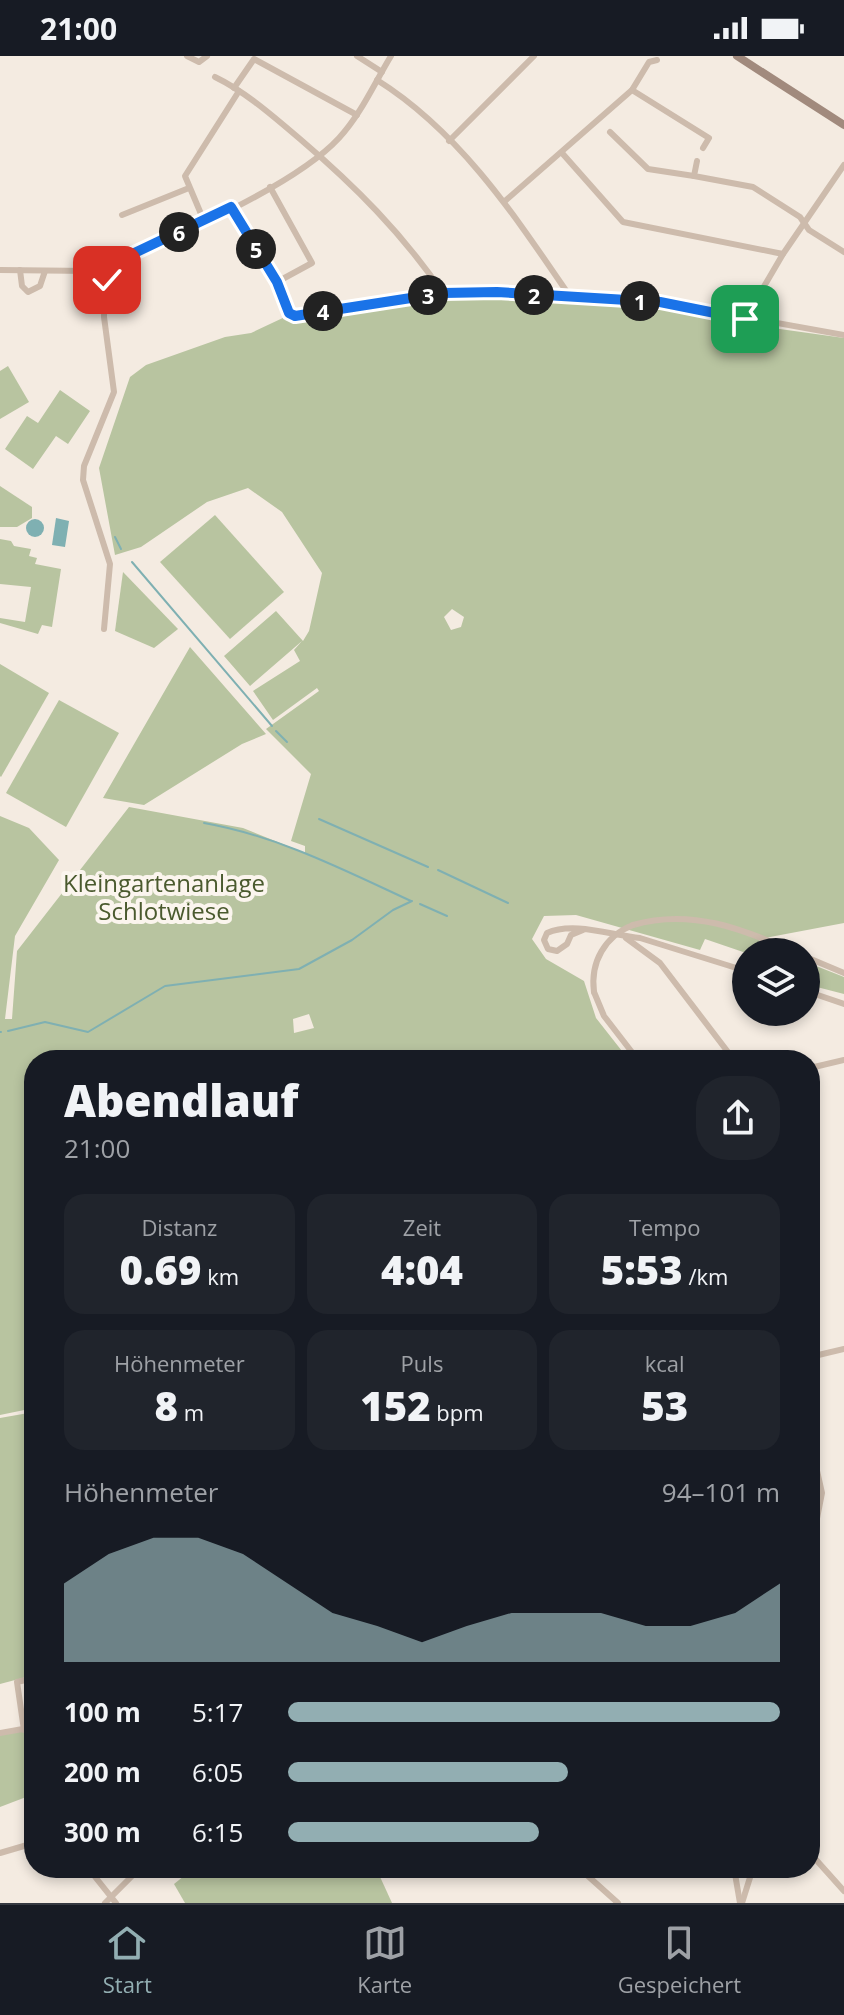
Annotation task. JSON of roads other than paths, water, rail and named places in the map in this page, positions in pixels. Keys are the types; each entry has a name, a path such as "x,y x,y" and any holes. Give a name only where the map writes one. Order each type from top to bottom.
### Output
{"main road":[{"path":"737,56 844,125"}],"street":[{"path":"187,56 199,62 207,56"},
{"path":"357,56 382,72"},
{"path":"0,270 90,271 105,267 270,187 321,156 357,115 391,56"},
{"path":"449,141 534,56"},
{"path":"204,221 185,176 254,59 357,115"},
{"path":"505,201 632,90 649,62 657,60"},
{"path":"215,77 237,90 321,156 373,203 412,248 443,293"},
{"path":"377,80 449,141 505,201 569,295"},
{"path":"632,90 709,138 697,160 694,176"},
{"path":"610,132 648,169 753,187 806,224 809,230 844,252"},
{"path":"562,153 623,222 783,254"},
{"path":"745,319 783,254 844,165"},
{"path":"270,187 312,263 277,282"},
{"path":"122,215 189,188"},
{"path":"231,207 277,282 289,313 295,316 443,293 569,295 660,302 844,335"},
{"path":"104,629 110,564 83,480 84,466 114,392 104,317 105,267"},
{"path":"20,270 22,286 28,292 40,286 45,271"},
{"path":"630,1050 604,1016 594,992 594,971 604,946 612,936 633,925 679,919 714,922 757,938"},
{"path":"583,930 571,935 567,944 557,951 548,949 544,940 547,933 560,927 583,930 674,946 732,966"},
{"path":"624,936 660,963 726,1050"},
{"path":"820,963 844,973"},
{"path":"820,996 844,1004"},
{"path":"820,1066 844,1060"},
{"path":"820,1355 844,1349"},
{"path":"0,1733 24,1730 17,1682 24,1680"},
{"path":"0,1853 24,1846"},
{"path":"820,1864 844,1891"},
{"path":"96,1878 114,1900"},
{"path":"105,1903 114,1900 132,1878"},
{"path":"590,1878 618,1903"},
{"path":"736,1878 741,1903"},
{"path":"741,1903 750,1878"}],"water":[{"path":"56,518 69,521 65,547 52,545"},
{"path":"35,519 44,528 35,537 26,528"}],"waterway":[{"path":"115,537 121,549"},
{"path":"132,562 272,726"},
{"path":"276,731 287,742"},
{"path":"319,819 428,867"},
{"path":"204,823 284,845 411,901"},
{"path":"438,870 508,903"},
{"path":"8,1031 45,1022 88,1032 165,986 299,969 352,940 393,910 412,901"},
{"path":"420,904 447,916"}],"park label":[{"name":"Kleingartenanlage Schlotwiese","path":"164,898"}]}
